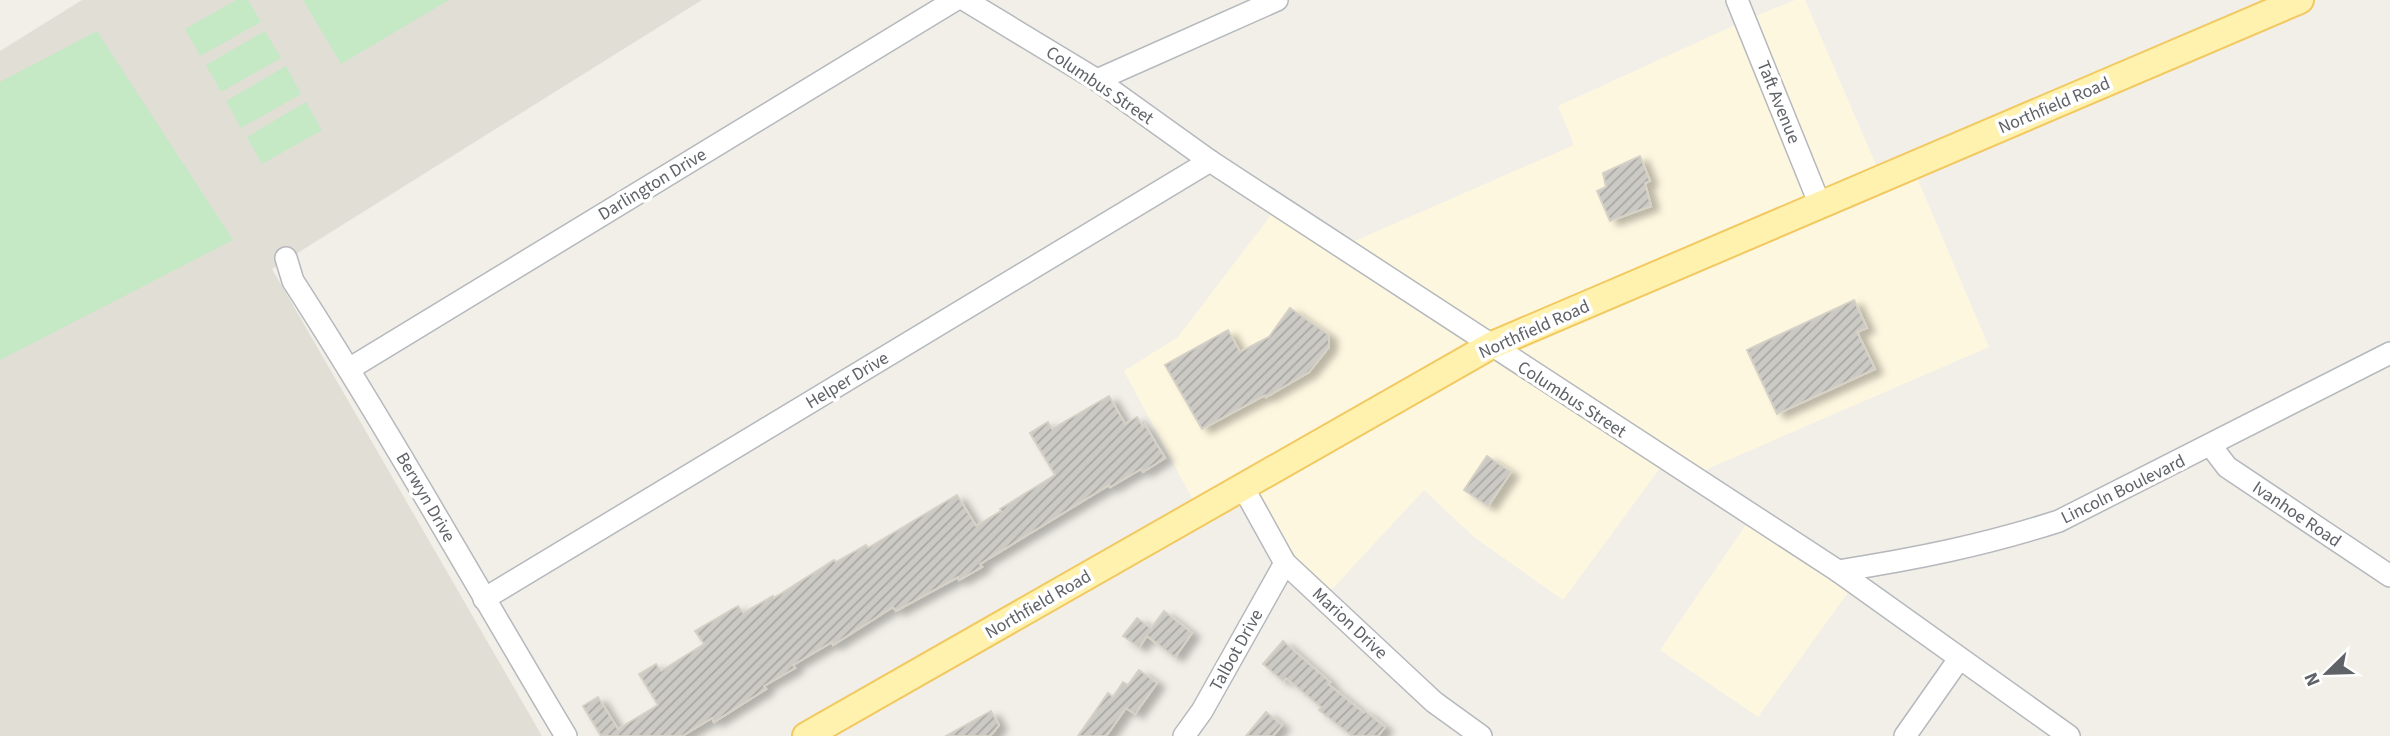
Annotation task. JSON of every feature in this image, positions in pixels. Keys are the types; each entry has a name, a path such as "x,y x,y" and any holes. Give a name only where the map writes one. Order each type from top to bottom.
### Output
{"main road":[{"name":"Northfield Road","path":"806,736 1490,346 2300,0"}],"street":[{"name":"Darlington Drive","path":"349,369 955,0"},
{"name":"Columbus Street","path":"965,0 1097,80 1210,161 1838,571 2069,736"},
{"path":"1097,80 1277,0"},
{"name":"Taft Avenue","path":"1737,0 1820,205"},
{"name":"Helper Drive","path":"484,599 1210,161"},
{"name":"Berwyn Drive","path":"286,258 293,281 422,487 484,599 566,736"},
{"name":"Lincoln Boulevard","path":"1838,571 1932,556 2004,539 2059,521 2390,353"},
{"name":"Ivanhoe Road","path":"2211,446 2227,467 2390,576"},
{"name":"Marion Drive","path":"1244,488 1285,563 1434,702 1481,736"},
{"name":"Talbot Drive","path":"1184,736 1202,711 1285,563"},
{"path":"1905,736 1959,659"}],"shaded area":[{"path":"82,0 702,0 272,269 542,736 0,736 0,51"},
{"path":"1795,0 1805,0 1882,179 1912,166 1989,347 1691,476 1666,460 1563,600 1474,537 1424,490 1323,599 1244,489 1200,513 1124,371 1178,337 1278,206 1341,247 1574,145 1558,106"},
{"path":"1752,516 1855,583 1758,717 1660,650"}],"green space":[{"path":"236,0 248,0 261,22 200,56 185,29"},
{"path":"303,0 449,0 341,64"},
{"path":"97,31 233,240 0,360 0,82"},
{"path":"265,31 281,58 221,92 206,65"},
{"path":"286,66 301,94 241,128 226,101"},
{"path":"306,102 322,130 262,164 247,137"}],"building":[{"path":"1640,156 1650,181 1645,183 1651,206 1610,221 1597,191 1606,187 1603,173"},
{"path":"1854,300 1867,328 1857,332 1875,369 1777,414 1747,350"},
{"path":"1290,308 1329,335 1329,347 1309,372 1202,429 1165,365 1228,330 1240,352 1269,337"},
{"path":"1109,396 1125,424 1137,417 1143,427 1145,425 1165,458 1143,472 1141,469 1110,487 1109,485 980,564 982,567 959,580 958,577 896,611 893,607 833,645 832,642 793,665 795,668 764,686 766,689 714,722 712,718 682,736 601,736 583,706 598,697 618,729 658,705 639,674 656,664 661,671 704,644 695,631 738,606 743,613 773,596 774,598 834,560 836,562 866,545 868,548 957,495 976,526 1055,475 1030,433 1048,422 1052,429"},
{"path":"1487,456 1511,472 1488,506 1464,490"},
{"path":"1164,611 1192,633 1175,657 1147,636 1139,647 1123,636 1137,618 1151,628"},
{"path":"1283,641 1330,682 1328,684 1385,727 1378,736 1352,736 1319,710 1321,707 1286,678 1283,681 1263,664"},
{"path":"1139,670 1157,683 1135,714 1126,708 1106,736 1078,736 1108,693 1113,697 1123,682 1128,685"},
{"path":"991,711 999,725 989,736 946,736"},
{"path":"1266,712 1282,725 1273,736 1246,736"}]}
